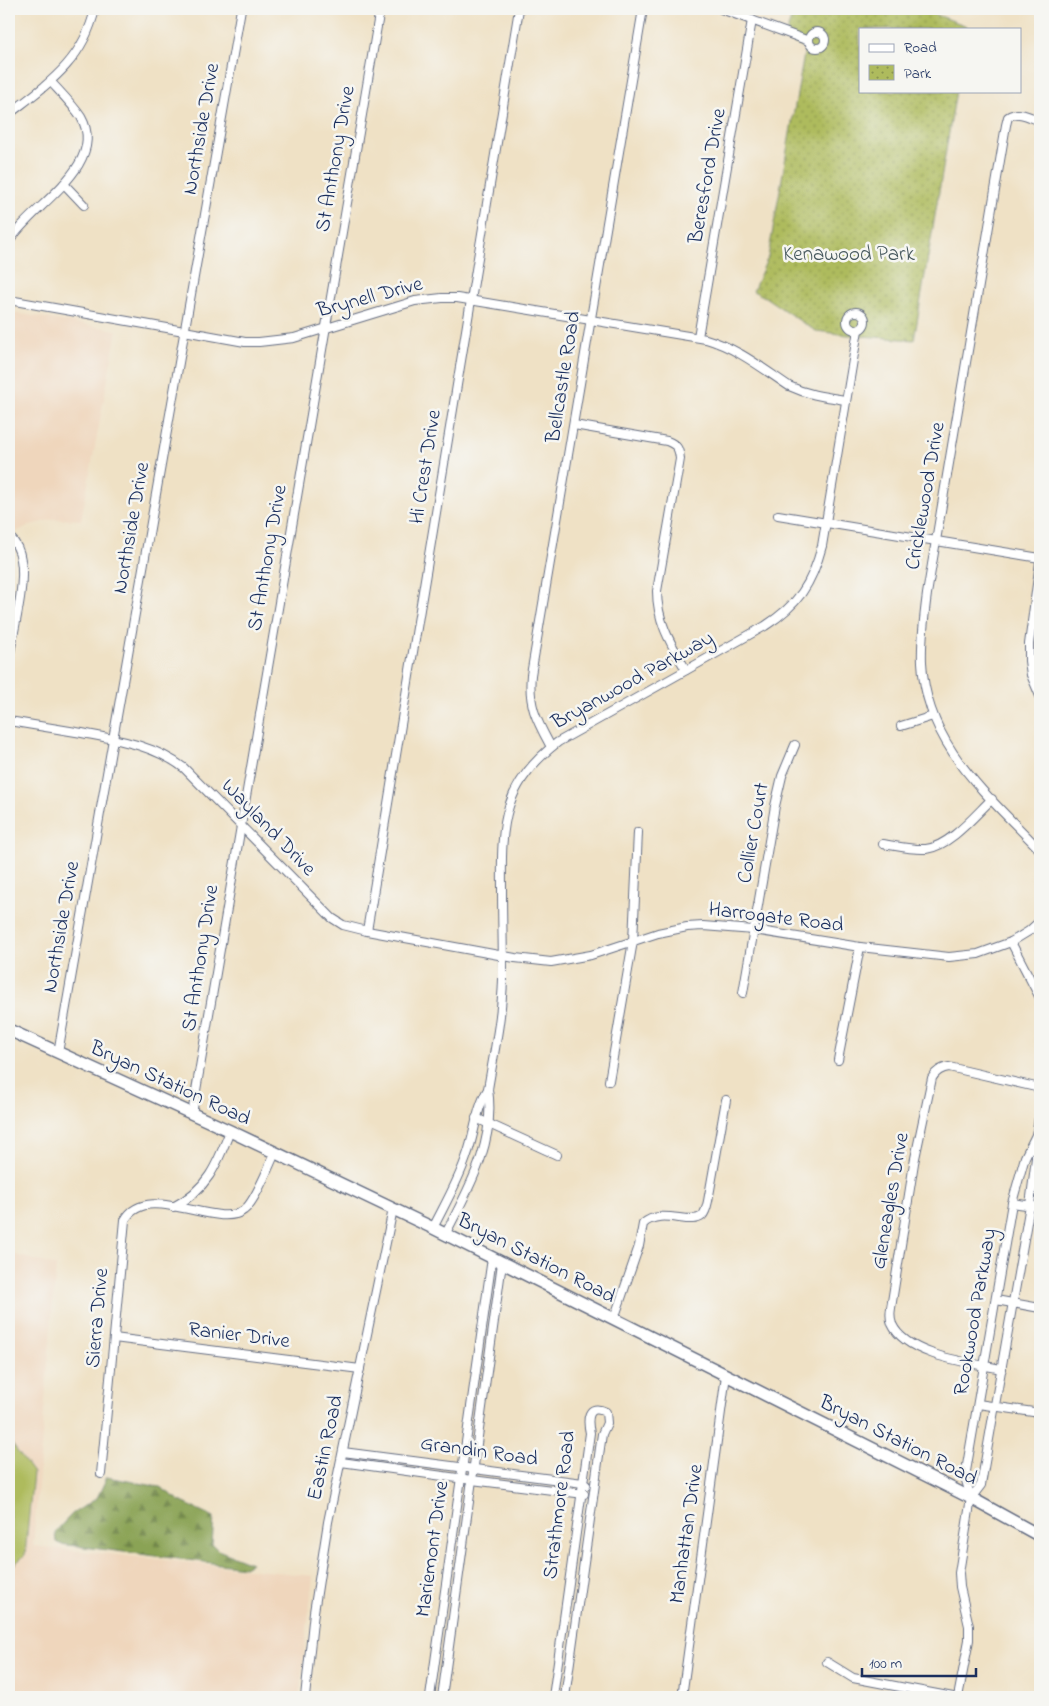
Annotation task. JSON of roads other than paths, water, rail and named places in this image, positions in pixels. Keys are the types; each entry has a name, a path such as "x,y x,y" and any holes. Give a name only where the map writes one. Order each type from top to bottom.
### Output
{"main road":[{"name":"Bryan Station Road","path":"9,1030 230,1131 445,1234 971,1498 1040,1536"}],"street":[{"path":"9,114 62,72 80,47 89,29 95,9"},
{"name":"Northside Drive","path":"58,1053 241,9"},
{"name":"St Anthony Drive","path":"192,1114 380,9"},
{"name":"Hi Crest Drive","path":"367,931 519,9"},
{"name":"Bellcastle Road","path":"551,747 536,720 529,690 643,9"},
{"path":"721,9 809,41"},
{"name":"Beresford Drive","path":"698,337 752,20"},
{"path":"9,242 27,219 74,173 83,156 86,138 81,118 51,82"},
{"name":"Cricklewood Drive","path":"1040,121 1019,113 1008,117 1006,125 927,594 922,645 924,681 933,716 950,751 963,768 1040,850"},
{"path":"64,184 84,205"},
{"name":"Brynell Drive","path":"9,300 245,342 294,338 415,301 442,298 472,300 698,337 724,344 799,391 846,400"},
{"name":"Bryanwood Parkway","path":"445,1234 472,1182 485,1148 489,1124 488,1089 502,998 501,846 506,811 516,789 527,771 551,747 765,626 791,607 800,596 813,573 822,546 858,330"},
{"path":"574,425 668,441 677,445 680,459 657,600 660,621 686,670"},
{"path":"778,514 1040,558"},
{"path":"9,536 18,549 22,569 19,602 9,658"},
{"path":"1040,562 1029,644 1029,662 1031,676 1040,696"},
{"path":"901,726 933,716"},
{"name":"Wayland Drive","path":"9,721 112,738 142,746 174,760 190,773 332,918 343,925 503,955"},
{"name":"Collier Court","path":"743,993 779,790 788,760 795,745"},
{"path":"883,844 924,849 935,847 945,842 992,799"},
{"path":"609,1081 632,941 638,832"},
{"name":"Harrogate Road","path":"503,955 541,961 562,961 592,956 658,933 687,927 723,927 754,930 860,947 949,957 978,954 1011,942 1029,931 1040,921"},
{"path":"1011,942 1040,998"},
{"path":"838,1060 860,947"},
{"name":"Gleneagles Drive","path":"1002,1368 937,1355 920,1348 900,1335 891,1322 891,1308 921,1124 932,1078 935,1073 945,1067 979,1072 1040,1088"},
{"name":"Bryanwood Parkway","path":"432,1228 459,1176 476,1118 488,1089"},
{"path":"614,1319 639,1246 644,1224 658,1216 693,1218 701,1217 704,1213 708,1201 726,1100"},
{"name":"Rookwood Parkway","path":"971,1498 981,1485 1002,1368 1030,1206 1036,1158 1036,1135 1040,1112"},
{"path":"476,1118 557,1155"},
{"path":"173,1207 196,1192 208,1178 230,1131"},
{"name":"Rookwood Parkway","path":"958,1697 969,1640 969,1626 959,1573 971,1498 965,1477 1012,1202 1025,1157 1036,1135"},
{"name":"Sierra Drive","path":"101,1474 125,1220 132,1211 144,1205 173,1207 230,1216 242,1212 252,1202 276,1153"},
{"path":"1012,1202 1040,1207"},
{"name":"Eastin Road","path":"305,1697 323,1553 393,1209"},
{"name":"Mariemont Drive","path":"430,1697 460,1479 497,1261"},
{"name":"Mariemont Drive","path":"442,1697 474,1469 497,1261"},
{"path":"996,1300 1040,1308"},
{"name":"Ranier Drive","path":"114,1338 360,1369"},
{"name":"Manhattan Drive","path":"682,1697 726,1375"},
{"path":"978,1404 1040,1413"},
{"name":"Strathmore Road","path":"553,1697 590,1434 588,1420 589,1414 595,1410 600,1410 606,1412 607,1423 602,1434 593,1491 565,1697"},
{"name":"Grandin Road","path":"343,1452 583,1483"},
{"name":"Grandin Road","path":"341,1462 581,1495 593,1491"},
{"path":"583,1483 593,1491"},
{"path":"437,1640 450,1642"},
{"path":"827,1662 853,1678 953,1697"}],"park label":[{"name":"Kenawood Park","path":"849,255"}]}
